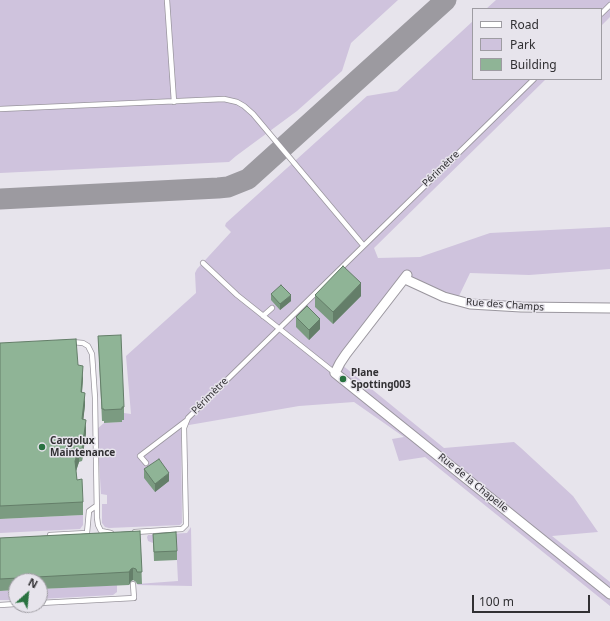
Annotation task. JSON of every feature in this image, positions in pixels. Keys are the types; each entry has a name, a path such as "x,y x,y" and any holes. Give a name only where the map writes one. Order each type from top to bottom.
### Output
{"street":[{"name":"Rue des Champs","path":"336,373 346,354 406,277 444,297 470,304 521,307 610,308"},
{"name":"Rue de la Chapelle","path":"336,373 610,594"}],"lane":[{"path":"167,0 174,102"},
{"path":"602,13 610,5"},
{"name":"Périmètre","path":"126,532 182,529 186,525 184,428 186,421 363,245 533,80"},
{"path":"0,109 224,99 237,102 244,106 282,148 363,245"},
{"path":"203,263 237,295 336,373"},
{"path":"263,316 272,308"},
{"path":"65,342 83,343 88,346 92,354 95,398 96,506 98,525 101,531 118,533"},
{"path":"146,463 140,456 186,421"},
{"path":"48,535 88,533 89,511 96,506"},
{"path":"48,603 134,598 133,584"}],"green space":[{"path":"0,0 398,0 351,43 342,71 297,111 229,162 0,173"},
{"path":"496,0 610,0 610,17 602,25 602,8 487,8"},
{"path":"472,22 472,80 545,80 374,248 378,258 420,257 490,233 610,227 610,269 529,275 470,273 459,296 471,299 578,304 470,302 415,280 397,283 336,360 444,448 514,442 521,448 573,496 598,532 552,536 610,582 610,606 425,457 399,461 392,439 404,437 354,402 299,406 189,425 181,421 182,523 180,525 109,528 105,527 102,523 102,504 107,504 107,495 101,494 97,429 104,423 122,422 124,419 124,413 131,414 126,356 196,293 195,273 231,232 225,226 226,223 367,96 397,91"},
{"path":"83,515 83,525 80,529 0,533 0,519"},
{"path":"191,527 192,586 138,585 137,584 178,581 176,542 153,543 148,541 147,537 148,535 187,533"},
{"path":"117,585 117,592 113,595 48,599 48,589"},
{"path":"8,590 8,600 0,600 0,591"}],"building":[{"path":"343,266 361,283 333,312 315,295"},
{"path":"281,285 291,295 280,304 271,294"},
{"path":"307,306 320,319 309,330 296,317"},
{"path":"121,335 124,407 122,407 122,409 104,410 102,409 98,336"},
{"name":"Cargolux Maintenance","path":"76,339 78,365 83,366 81,392 85,393 82,419 86,420 82,449 79,449 75,461 77,480 82,479 83,502 0,506 0,343"},
{"path":"159,459 169,473 155,484 144,469"},
{"path":"140,531 142,572 137,572 136,569 133,568 129,572 48,576 48,573 8,573 8,579 0,579 0,538"},
{"path":"176,532 177,551 154,552 153,534"}],"taxiway":[{"path":"0,199 218,188 228,187 248,179 446,0"}],"place":[{"name":"Plane Spotting003","path":"343,379"},
{"name":"Cargolux Maintenance","path":"42,447"}]}
